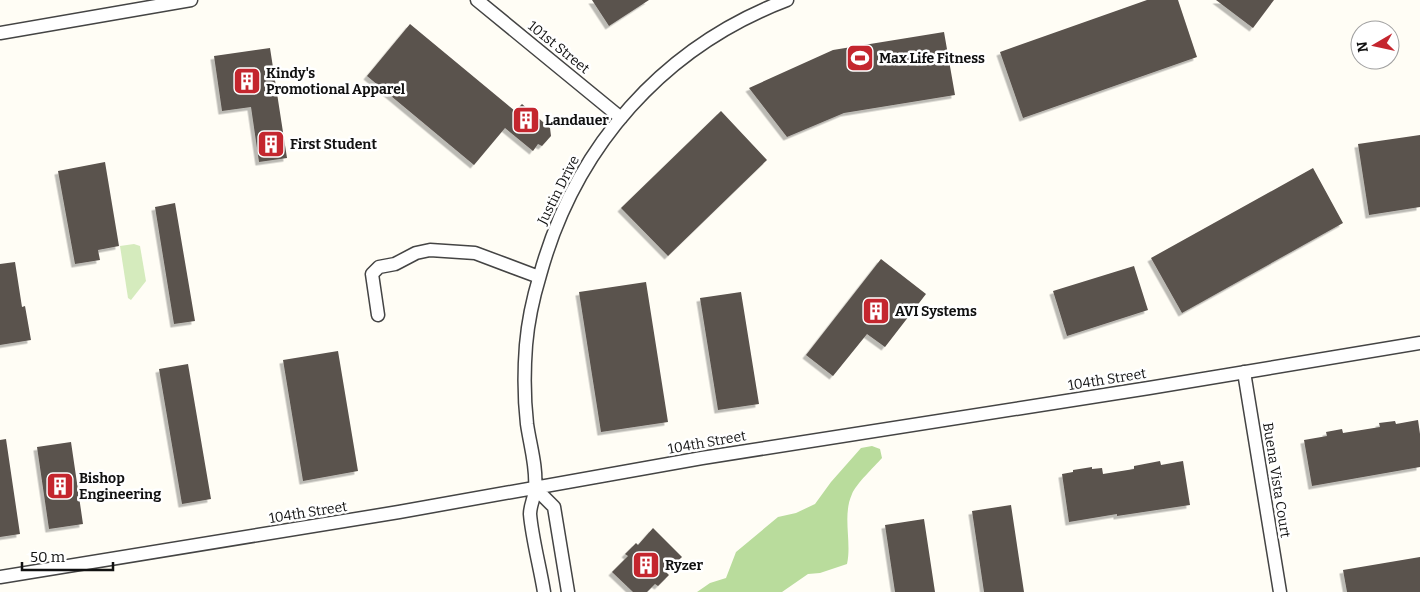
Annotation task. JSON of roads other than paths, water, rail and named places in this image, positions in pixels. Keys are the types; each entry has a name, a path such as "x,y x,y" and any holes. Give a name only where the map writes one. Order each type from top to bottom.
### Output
{"street":[{"path":"0,33 192,0"},
{"name":"101st Street","path":"478,0 621,118"},
{"name":"Justin Drive","path":"544,592 530,512 535,488 524,383 526,344 532,304 546,252 561,213 575,185 604,139 630,106 661,76 694,49 728,27 787,0"},
{"path":"378,315 372,274 379,267 395,264 416,253 430,250 475,253 539,277"},
{"name":"104th Street","path":"0,577 792,443 1420,343"},
{"name":"Buena Vista Court","path":"1244,372 1280,592"},
{"path":"535,488 554,507 568,592"}],"place":[{"name":"Max Life Fitness","path":"860,58"},
{"name":"Kindy's Promotional Apparel","path":"247,81"},
{"name":"Landauer","path":"526,120"},
{"name":"First Student","path":"271,144"},
{"name":"AVI Systems","path":"876,311"},
{"name":"Bishop Engineering","path":"60,486"},
{"name":"Ryzer","path":"646,565"}]}
